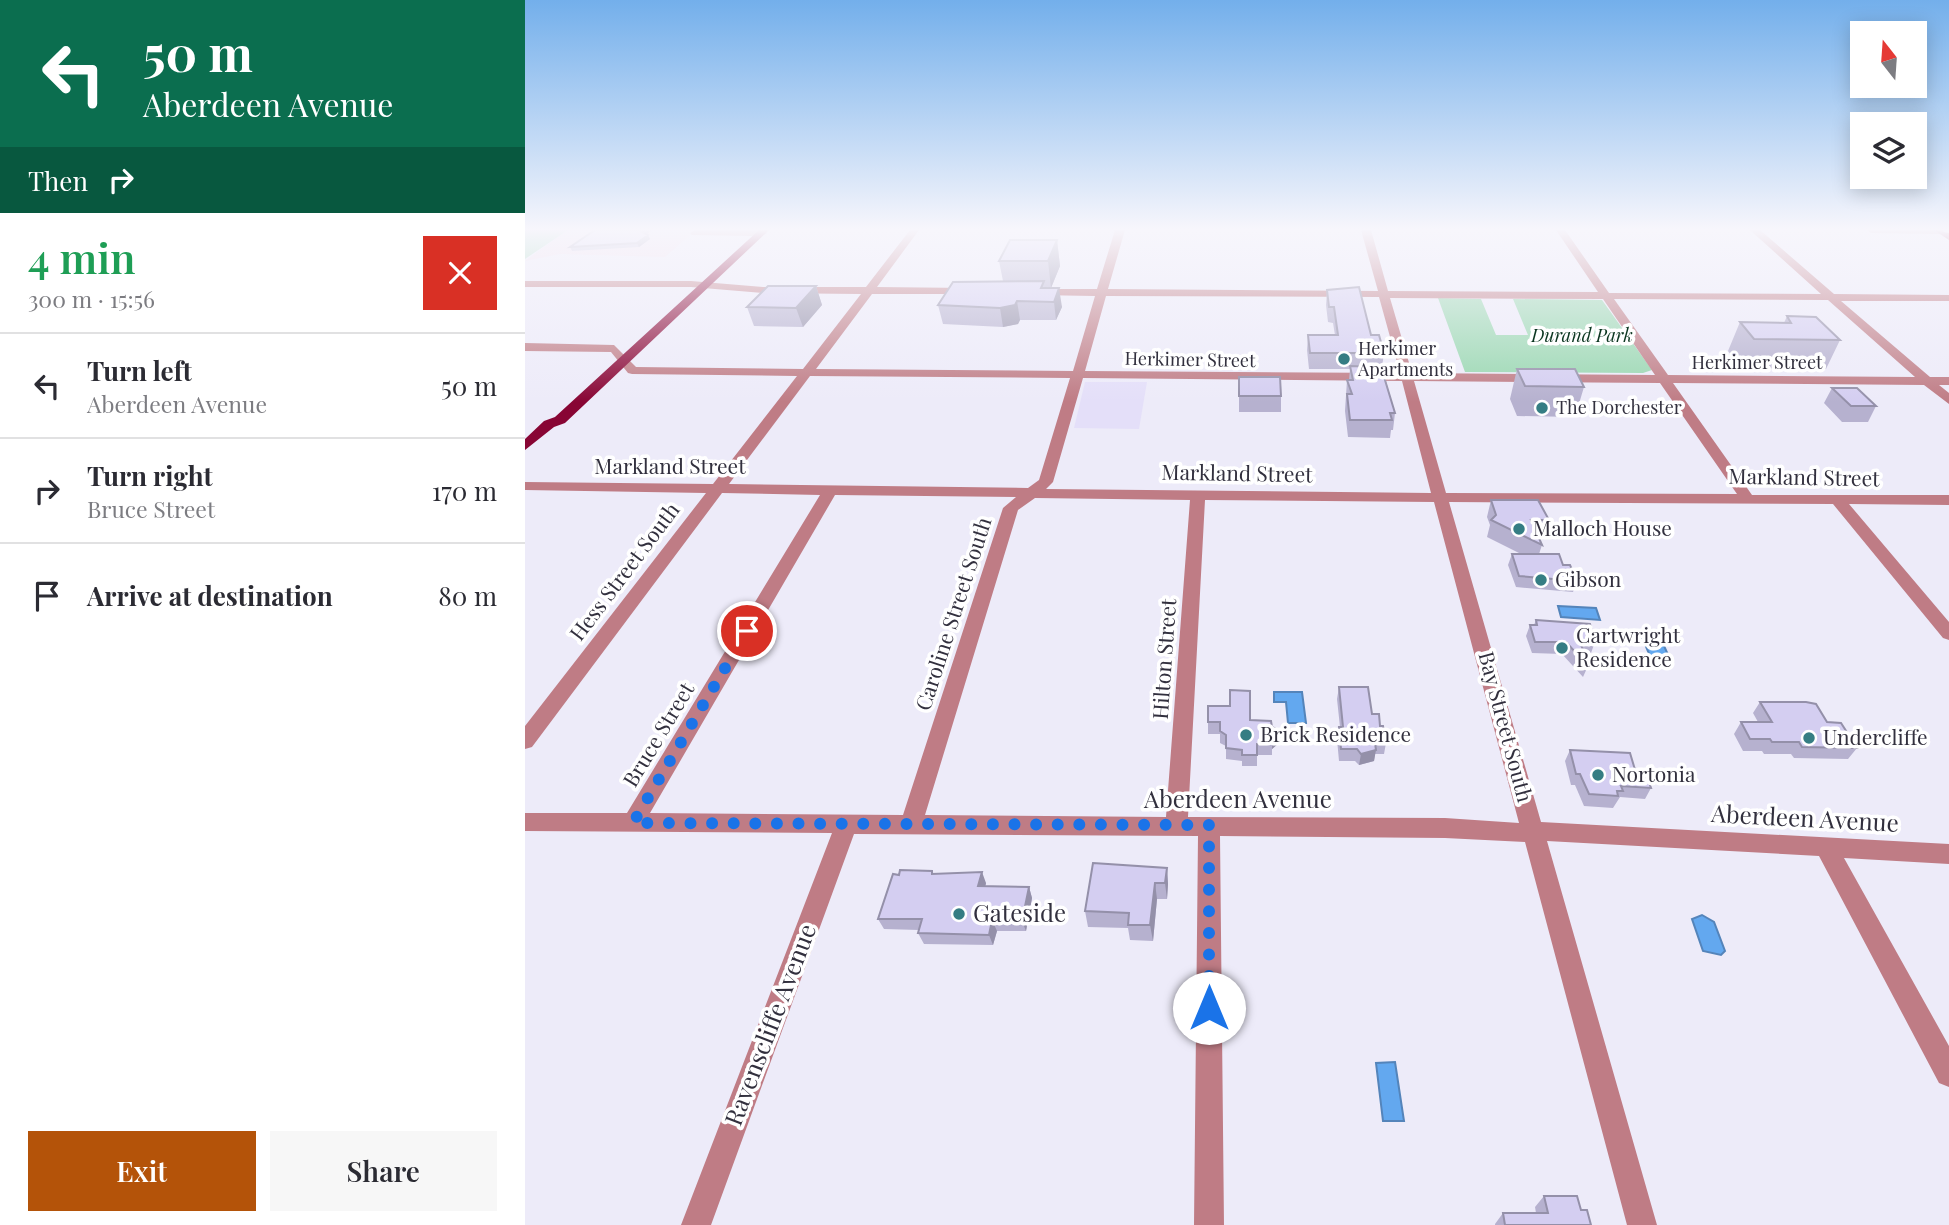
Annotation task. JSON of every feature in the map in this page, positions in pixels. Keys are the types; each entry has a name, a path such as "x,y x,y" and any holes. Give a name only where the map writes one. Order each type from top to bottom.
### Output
{"main road":[{"path":"528,440 549,424 560,420 704,287"},
{"path":"525,453 539,447 563,424 560,420"}],"street":[{"path":"722,287 762,290 984,291"},
{"name":"Hess Street South","path":"525,741 871,287"},
{"name":"Caroline Street South","path":"911,825 1011,508 1028,492 1046,482 1104,287"},
{"name":"Bay Street South","path":"1382,287 1642,1225"},
{"path":"1600,287 1748,499"},
{"path":"1820,287 1949,400"},
{"path":"1022,292 1949,298"},
{"name":"Herkimer Street","path":"525,347 614,349 632,370 644,371 1949,382"},
{"name":"Markland Street","path":"525,486 1198,495 1949,500"},
{"name":"Bruce Street","path":"633,823 831,489"},
{"name":"Hilton Street","path":"1176,827 1198,495"},
{"path":"1838,500 1949,634"},
{"name":"Aberdeen Avenue","path":"525,822 1445,828 1534,834 1556,831 1949,854"},
{"name":"Ravenscliffe Avenue","path":"695,1225 846,825"},
{"path":"1209,825 1209,1225"},
{"path":"1826,847 1949,1073"}],"shaded area":[{"path":"1085,382 1147,382 1139,429 1074,428"}],"green space":[{"name":"Durand Park","path":"1438,298 1481,299 1496,335 1528,335 1513,299 1602,300 1652,370 1643,373 1465,372"}],"water":[{"path":"1558,606 1596,608 1600,620 1561,617"},
{"path":"1640,632 1658,633 1671,661 1652,661"},
{"path":"1274,692 1302,692 1306,723 1288,723 1286,702 1274,702"},
{"path":"1702,915 1714,922 1725,951 1721,955 1703,951 1692,919"},
{"path":"1395,1062 1404,1121 1383,1121 1376,1063"}],"building":[{"path":"767,287 815,287 796,308 747,307"},
{"path":"950,287 1059,288 1054,302 1017,301 1015,305 1000,308 938,305"},
{"path":"1359,287 1371,335 1379,335 1384,353 1310,353 1308,335 1338,335 1334,307 1329,307 1327,290"},
{"path":"1787,316 1816,317 1840,340 1754,339 1740,322 1791,323"},
{"path":"1350,366 1381,367 1395,413 1390,413 1392,420 1350,420 1347,394 1352,394 1347,380 1353,380"},
{"path":"1517,369 1575,369 1584,387 1525,386"},
{"path":"1239,377 1280,377 1281,396 1239,396"},
{"path":"1832,388 1857,388 1876,406 1851,406"},
{"path":"1491,500 1538,500 1549,520 1531,520 1542,545 1491,520 1496,515"},
{"path":"1512,554 1559,554 1563,565 1570,565 1577,581 1519,576"},
{"path":"1536,620 1590,624 1595,642 1580,641 1588,666 1566,642 1535,642 1530,625 1537,625"},
{"path":"1339,687 1368,687 1372,714 1379,714 1386,743 1375,743 1376,750 1361,754 1357,749 1341,749 1339,727 1343,727"},
{"name":"Brick Residence","path":"1230,690 1250,691 1250,720 1271,721 1272,727 1280,731 1272,738 1272,744 1257,744 1257,755 1242,755 1242,750 1226,748 1226,735 1220,731 1220,722 1208,722 1208,706 1230,706"},
{"path":"1760,702 1816,704 1827,722 1841,723 1857,748 1802,747 1799,742 1750,739 1741,722 1772,722"},
{"path":"1570,750 1630,753 1636,773 1646,774 1651,788 1621,786 1623,791 1617,791 1618,796 1589,794 1580,774 1576,774"},
{"path":"1093,863 1167,868 1165,883 1155,883 1150,925 1128,925 1129,913 1085,911"},
{"name":"Gateside","path":"900,870 932,871 932,874 982,872 978,886 1029,887 1022,921 992,920 989,935 918,933 922,919 878,919 893,874 899,875"},
{"path":"1544,1196 1577,1196 1581,1210 1587,1210 1591,1225 1505,1225 1503,1213 1548,1213"}],"place":[{"name":"Herkimer Apartments","path":"1344,359"},
{"name":"The Dorchester","path":"1542,408"},
{"name":"Malloch House","path":"1519,529"},
{"name":"Gibson","path":"1541,580"},
{"name":"Cartwright Residence","path":"1562,648"},
{"name":"Brick Residence","path":"1246,735"},
{"name":"Undercliffe","path":"1809,738"},
{"name":"Nortonia","path":"1598,775"},
{"name":"Gateside","path":"959,914"}],"route":[{"path":"747,631 633,823 1176,827 1209,825 1209,1008"}]}
